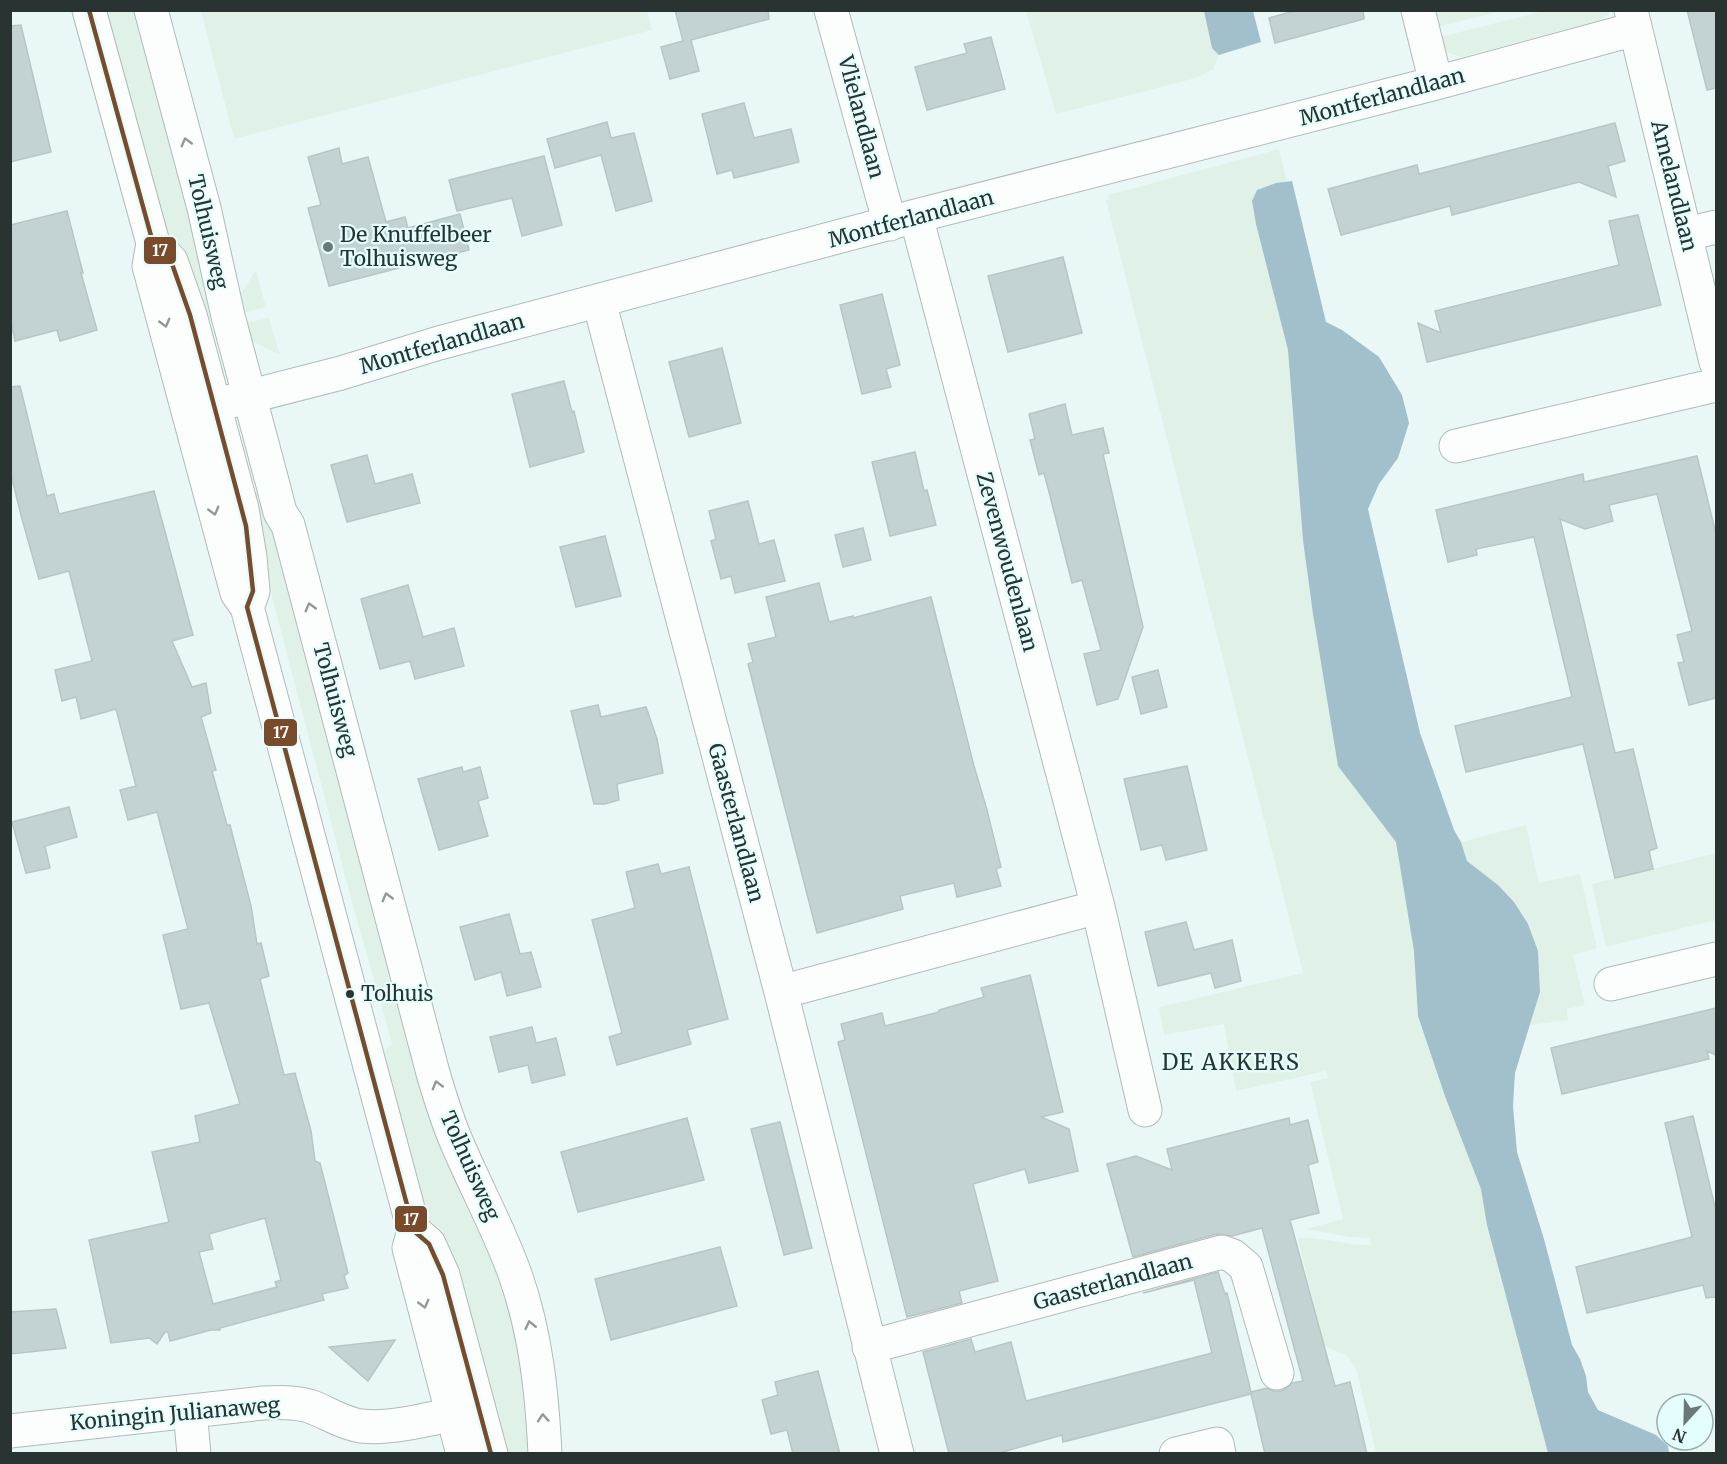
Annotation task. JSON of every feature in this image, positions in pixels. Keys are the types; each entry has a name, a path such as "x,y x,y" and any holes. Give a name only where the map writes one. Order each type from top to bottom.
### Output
{"street":[{"path":"89,10 153,243 150,266 201,409 234,586 247,607 414,1231 409,1248 465,1411 491,1454"},
{"name":"Tolhuisweg","path":"151,10 204,208 228,316 280,512 288,525 435,1081 457,1143 496,1225 516,1275 531,1330 540,1383 545,1454"},
{"name":"Vlielandlaan","path":"831,10 903,220"},
{"path":"1418,10 1436,83"},
{"name":"Montferlandlaan","path":"201,409 341,373 438,343 903,220 1436,83 1633,20"},
{"name":"Amelandlaan","path":"1633,20 1702,230 1716,362"},
{"name":"Zevenwoudenlaan","path":"903,220 1098,908 1145,1110"},
{"name":"Gaasterlandlaan","path":"599,301 781,992 897,1454"},
{"path":"1456,446 1716,385"},
{"path":"781,992 1098,908"},
{"path":"1611,984 1716,959"},
{"name":"Gaasterlandlaan","path":"869,1347 1222,1252 1233,1256 1246,1267 1277,1373"},
{"name":"Koningin Julianaweg","path":"10,1431 263,1403 309,1406 352,1424 367,1426 418,1421 465,1411"},
{"path":"190,1411 194,1454"},
{"path":"463,1454 465,1411"},
{"path":"1176,1454 1217,1444 1220,1454"}],"green space":[{"path":"647,10 652,30 234,139 201,11"},
{"path":"1433,10 1502,11 1437,27"},
{"path":"105,11 138,11 220,319 200,324 162,223"},
{"path":"1026,11 1224,11 1216,51 1219,55 1213,69 1196,78 1056,114"},
{"path":"1544,11 1608,11 1609,14 1594,22 1461,57 1446,52 1440,37"},
{"path":"1279,149 1585,1453 1376,1453 1356,1368 1347,1356 1324,1346 1298,1238 1371,1245 1369,1238 1306,1229 1343,1219 1310,1082 1328,1078 1326,1071 1236,1091 1224,1024 1164,1035 1159,1007 1303,973 1106,200 1109,199 1108,195"},
{"path":"256,270 266,307 237,314 234,305"},
{"path":"269,318 280,355 243,337 240,324"},
{"path":"266,489 507,1287 527,1372 533,1453 498,1453 425,1224 382,1054 392,1043 353,906 245,494"},
{"path":"1526,825 1539,883 1580,874 1597,948 1573,955 1585,1005 1567,1009 1568,1020 1530,1025 1540,992 1538,951 1514,902 1498,885 1467,861 1461,842"},
{"path":"1716,853 1716,920 1606,947 1592,884"}],"water":[{"path":"1204,11 1253,11 1261,42 1219,55 1212,48"},
{"path":"1292,181 1326,322 1342,330 1379,357 1402,395 1409,423 1398,458 1379,484 1368,509 1420,733 1454,830 1461,842 1467,861 1498,885 1514,902 1528,924 1538,951 1540,992 1515,1073 1513,1106 1517,1152 1544,1239 1572,1345 1586,1376 1588,1392 1598,1410 1655,1435 1655,1452 1669,1453 1548,1453 1487,1225 1481,1189 1446,1099 1418,1016 1414,951 1396,842 1338,766 1303,540 1288,350 1252,201 1257,190 1276,183"}],"building":[{"path":"675,10 768,10 769,19 691,40 699,71 670,79 661,47 683,41"},
{"path":"1297,10 1363,10 1364,19 1275,43 1269,18"},
{"path":"1687,10 1716,10 1716,88 1707,90"},
{"path":"21,25 51,152 10,162 10,26"},
{"path":"991,37 1005,89 927,110 915,67 967,53 964,44"},
{"path":"744,103 754,138 791,129 799,162 734,178 732,170 717,174 702,114"},
{"path":"607,122 611,138 634,133 652,201 616,211 601,155 555,168 547,139"},
{"path":"1615,123 1625,161 1608,166 1616,197 1579,182 1452,215 1450,206 1341,235 1328,189 1417,165 1419,174"},
{"path":"339,148 342,164 368,157 386,222 405,217 408,228 460,214 469,250 329,286 308,208 321,205 308,157"},
{"path":"544,156 562,225 522,236 512,198 457,211 449,180"},
{"path":"67,211 97,330 60,341 57,330 15,341 10,318 10,225"},
{"path":"1638,215 1661,305 1427,362 1418,323 1441,333 1435,311 1619,265 1609,221"},
{"path":"1063,257 1082,333 1008,352 988,276"},
{"path":"882,294 900,365 886,369 891,387 862,394 840,305"},
{"path":"722,348 741,423 689,437 669,362"},
{"path":"564,381 584,452 530,467 512,394"},
{"path":"20,386 47,496 54,494 59,514 154,491 193,635 172,641 192,687 206,683 211,713 201,717 216,770 212,771 227,825 230,825 251,906 257,944 261,943 269,976 260,979 284,1075 295,1073 311,1131 315,1161 320,1163 348,1273 344,1276 348,1288 322,1294 324,1300 220,1328 220,1330 211,1330 170,1341 168,1332 165,1332 157,1344 149,1338 111,1343 89,1240 169,1222 152,1152 200,1142 195,1116 240,1104 209,1003 181,1009 163,935 188,929 157,812 128,820 120,790 136,786 116,709 81,719 76,697 62,701 55,670 92,661 69,571 39,579 10,471 10,387","holes":["265,1218 281,1280 275,1282 277,1287 213,1304 199,1252 213,1249 209,1234"]},
{"path":"1065,404 1072,435 1103,428 1109,453 1103,454 1143,627 1118,699 1097,705 1084,654 1101,650 1082,580 1072,583 1044,473 1039,475 1030,440 1035,439 1029,414"},
{"path":"915,452 924,491 927,490 936,525 890,536 872,462"},
{"path":"367,455 375,484 412,474 420,503 347,522 331,465"},
{"path":"1697,456 1716,534 1716,698 1689,705 1678,663 1684,662 1677,635 1692,631 1657,494 1609,505 1613,521 1585,529 1560,519 1615,753 1633,749 1657,848 1649,851 1653,869 1615,878 1583,744 1466,772 1455,726 1572,697 1534,537 1476,549 1477,555 1448,562 1436,510 1583,474 1584,482"},
{"path":"748,501 759,544 774,540 785,581 735,593 731,576 721,579 711,541 716,539 709,511"},
{"path":"863,528 871,560 843,567 835,535"},
{"path":"605,536 621,596 576,607 560,547"},
{"path":"819,583 829,622 853,616 853,618 931,597 1001,867 996,869 1001,886 957,897 954,883 900,896 903,909 817,933 748,664 753,662 748,644 776,637 766,597"},
{"path":"408,585 423,637 454,628 464,666 415,679 410,661 380,669 361,599"},
{"path":"1158,670 1167,707 1141,714 1132,677"},
{"path":"598,705 601,717 646,707 657,739 663,773 617,784 619,800 605,804 594,804 571,711"},
{"path":"1187,766 1207,850 1166,860 1162,845 1141,850 1124,779"},
{"path":"462,767 463,772 480,767 488,798 478,801 488,836 439,850 418,779"},
{"path":"69,807 77,837 45,846 50,868 26,873 12,822"},
{"path":"658,864 661,874 689,867 728,1019 687,1030 691,1044 617,1065 609,1037 622,1033 592,920 635,908 626,872"},
{"path":"509,914 520,954 531,952 541,987 507,996 501,972 475,980 460,927"},
{"path":"1186,922 1194,950 1232,940 1241,981 1215,988 1211,973 1158,986 1145,932"},
{"path":"1030,975 1063,1112 1041,1117 1069,1129 1078,1171 1029,1183 1025,1169 973,1184 998,1281 959,1291 962,1303 907,1317 838,1042 845,1040 841,1024 882,1013 885,1026 939,1012 939,1010 984,997 981,988"},
{"path":"1716,1008 1716,1055 1707,1051 1709,1059 1562,1094 1551,1048"},
{"path":"532,1027 536,1043 556,1038 565,1075 532,1083 528,1065 499,1072 490,1037"},
{"path":"1693,1116 1716,1211 1716,1297 1706,1298 1703,1285 1587,1313 1576,1267 1692,1237 1665,1123"},
{"path":"687,1118 704,1180 578,1212 561,1152"},
{"path":"1289,1118 1290,1125 1308,1120 1318,1162 1308,1165 1319,1213 1290,1220 1335,1386 1350,1382 1367,1454 1265,1454 1251,1394 1063,1442 1062,1435 996,1454 949,1454 923,1352 971,1339 975,1352 1011,1342 1026,1401 1212,1353 1194,1280 1143,1293 1218,1272 1225,1294 1227,1293 1251,1392 1267,1388 1282,1391 1292,1383 1303,1381 1262,1228 1232,1236 1217,1234 1133,1257 1107,1164 1136,1156 1172,1170 1167,1149"},
{"path":"780,1122 812,1248 784,1255 751,1129"},
{"path":"720,1247 737,1306 611,1340 595,1279"},
{"path":"56,1309 66,1348 10,1354 10,1312"},
{"path":"395,1340 368,1381 329,1347"},
{"path":"818,1371 840,1454 793,1454 787,1430 771,1434 762,1400 778,1395 775,1382"}],"transit line":[{"name":"17","path":"89,10 153,243 171,261 190,315 246,526 253,591 247,607 414,1231 429,1244 443,1275 491,1454"}],"place":[{"name":"De Knuffelbeer Tolhuisweg","path":"328,247"},
{"name":"Tolhuis","path":"350,994"}],"district":[{"name":"DE AKKERS","path":"1231,1062"}]}
